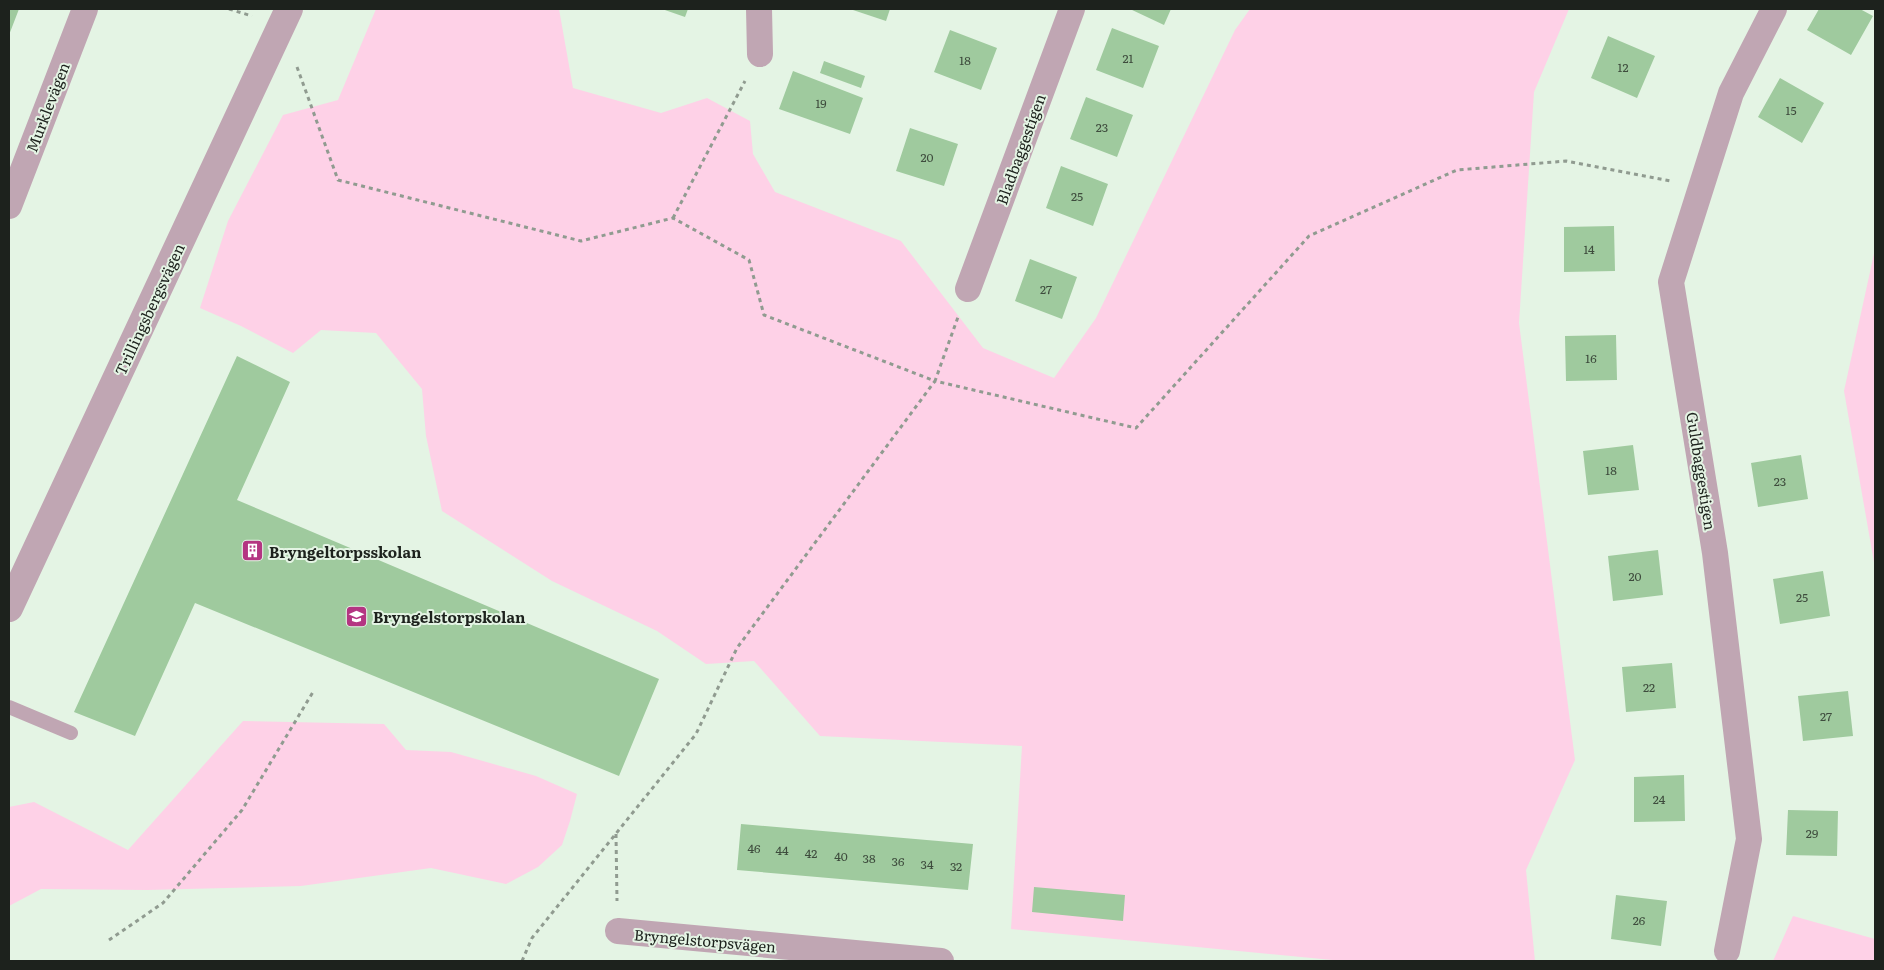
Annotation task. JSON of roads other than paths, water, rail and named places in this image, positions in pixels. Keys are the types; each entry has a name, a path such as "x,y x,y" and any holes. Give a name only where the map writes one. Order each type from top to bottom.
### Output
{"street":[{"name":"Murklevägen","path":"9,206 85,9"},
{"path":"759,9 760,54"},
{"name":"Bladbaggestigen","path":"968,289 1072,9"},
{"name":"Guldbaggestigen","path":"1727,951 1749,839 1715,553 1671,282 1731,93 1774,9"},
{"name":"Trillingsbergsvägen","path":"9,608 285,17"},
{"name":"Bryngelstorpsvägen","path":"618,931 941,961"}],"lane":[{"path":"9,706 71,733"}],"place":[{"name":"Bryngeltorpsskolan","path":"253,551"},
{"name":"Bryngelstorpskolan","path":"357,616"}]}
